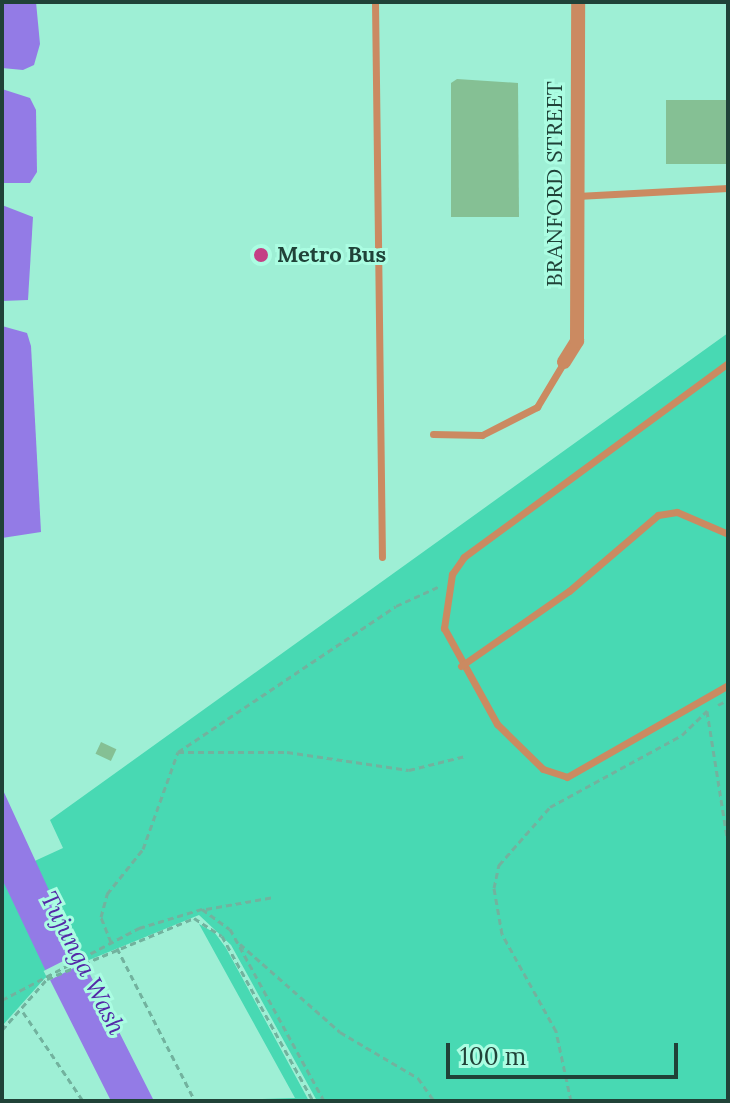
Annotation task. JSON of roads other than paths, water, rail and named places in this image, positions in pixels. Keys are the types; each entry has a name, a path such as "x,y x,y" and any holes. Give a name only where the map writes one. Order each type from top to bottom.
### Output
{"street":[{"name":"BRANFORD STREET","path":"564,362 577,341 578,2"}],"lane":[{"path":"375,2 382,557"},
{"path":"577,196 728,188"},
{"path":"433,434 482,435 537,407 564,362"},
{"path":"728,363 483,540 449,584 444,628 461,666 518,747 543,769 567,777 728,685"},
{"path":"461,666 569,591 658,515 677,512 728,534"}],"water":[{"path":"2,2 36,2 40,44 34,65 23,70 2,68"},
{"path":"2,89 30,98 36,110 37,172 30,183 2,183"},
{"path":"2,205 33,217 28,300 2,301"},
{"path":"2,326 27,333 31,346 41,532 2,538"},
{"name":"Tujunga Wash","path":"2,788 65,925 154,1101 111,1101 51,982 2,879"}],"place":[{"name":"Metro Bus","path":"261,255"}]}
